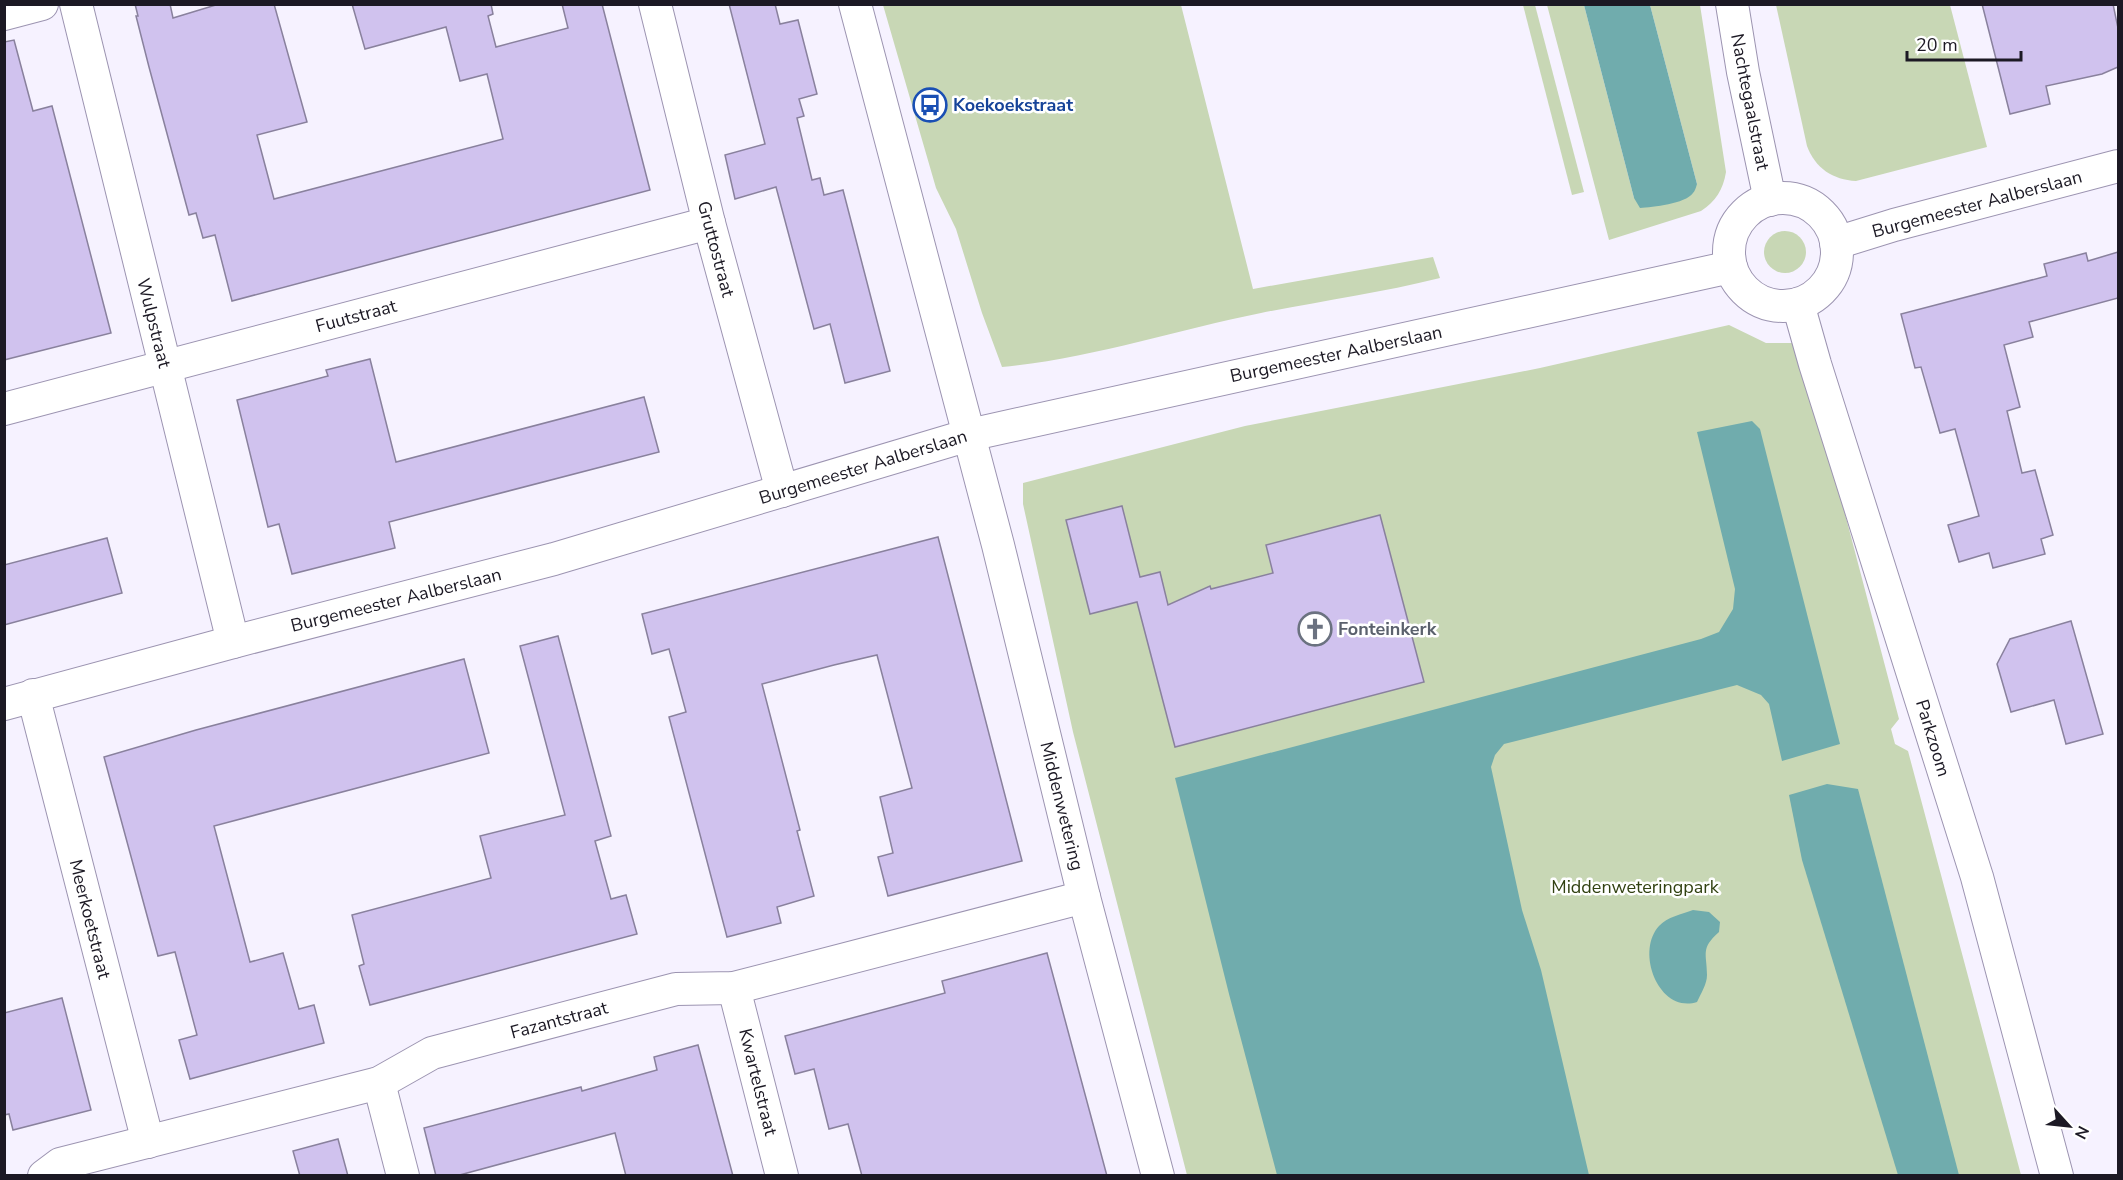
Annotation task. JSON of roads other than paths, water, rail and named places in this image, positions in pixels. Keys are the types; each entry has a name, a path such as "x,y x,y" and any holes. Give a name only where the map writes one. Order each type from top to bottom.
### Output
{"street":[{"path":"4,14 42,4"},
{"name":"Wulpstraat","path":"76,4 233,642"},
{"name":"Gruttostraat","path":"655,4 708,223 782,491"},
{"path":"855,4 969,435"},
{"name":"Nachtegaalstraat","path":"1732,4 1743,72 1770,200"},
{"name":"Burgemeester Aalberslaan","path":"1836,243 1894,225 2118,166"},
{"path":"1785,198 1812,207 1824,216 1832,228 1836,243 1833,273 1824,287 1812,297 1798,304 1786,306 1761,301 1748,293 1738,282 1731,267 1729,254 1734,230 1749,210 1770,200 1785,198"},
{"name":"Fuutstraat","path":"4,409 708,223"},
{"name":"Burgemeester Aalberslaan","path":"19,699 554,559 969,435 1731,267"},
{"name":"Parkzoom","path":"1798,304 1977,877 2056,1176"},
{"name":"Middenwetering","path":"969,435 1084,897 1158,1176"},
{"name":"Meerkoetstraat","path":"19,699 148,1142"},
{"name":"Fazantstraat","path":"44,1176 60,1164 379,1083 432,1053 443,1050 676,989 734,988 1084,897"},
{"name":"Kwartelstraat","path":"734,988 782,1176"},
{"path":"379,1083 403,1176"}],"place":[{"name":"Koekoekstraat","path":"930,105"},
{"name":"Fonteinkerk","path":"1315,629"}],"park label":[{"name":"Middenweteringpark","path":"1635,887"}]}
